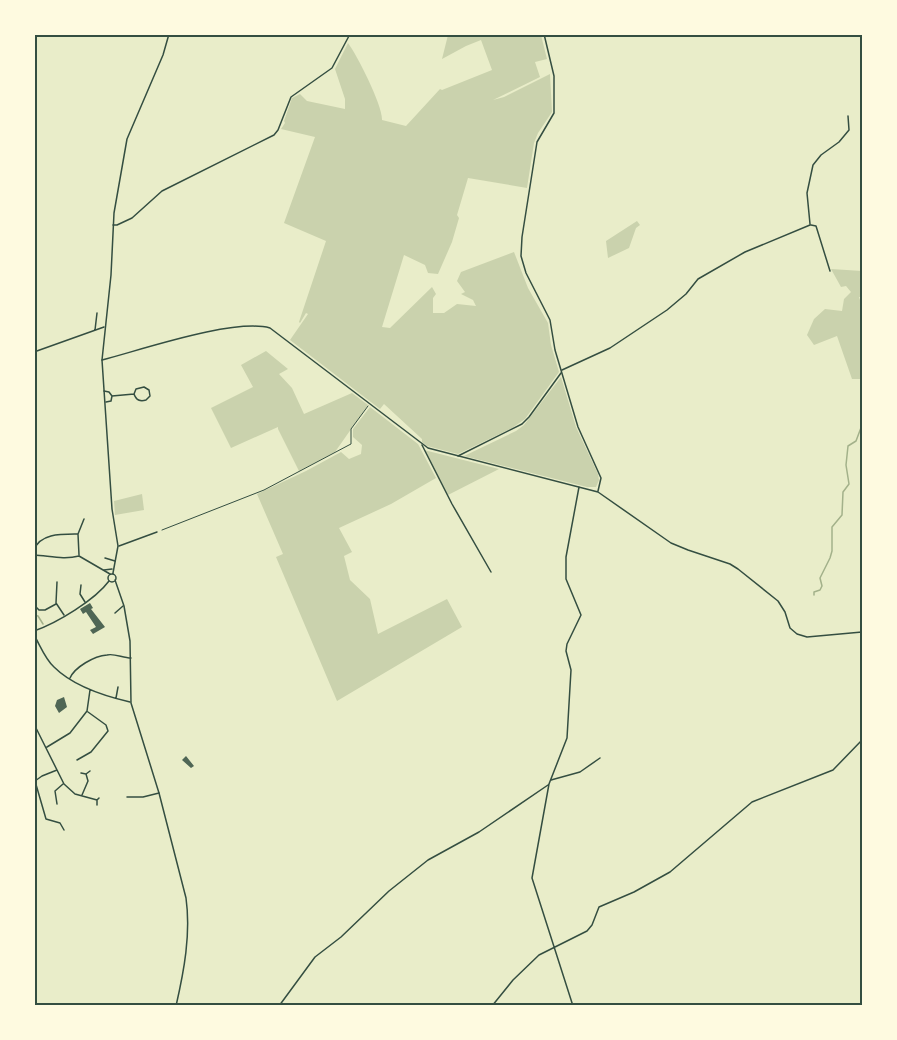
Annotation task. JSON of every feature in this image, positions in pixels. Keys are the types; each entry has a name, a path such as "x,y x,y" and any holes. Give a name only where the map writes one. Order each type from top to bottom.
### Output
{"street":[{"path":"110,581 107,577 114,568 118,546 112,509 102,360 111,275 112,225 127,139 163,55 169,34"},
{"path":"112,225 132,218 162,191 274,135 291,98 332,68 350,34"},
{"path":"544,34 554,76 554,113 537,142 521,256 526,273 550,320 578,427 602,478 598,492"},
{"path":"810,225 807,193 813,165 849,130 848,116"},
{"path":"458,456 522,424 562,372 610,348 667,310 686,294 698,279 745,252 810,225 816,226 830,271"},
{"path":"95,330 96,313"},
{"path":"102,360 228,329 263,326 277,332 428,448 598,492 671,543 730,564 778,601 783,607 787,623 793,632 802,636 862,632"},
{"path":"34,352 105,327"},
{"path":"144,387 150,396 142,401 134,394 138,388 144,387"},
{"path":"104,391 111,392 112,396"},
{"path":"112,396 134,394"},
{"path":"105,402 111,401 112,396"},
{"path":"422,444 452,504 491,572"},
{"path":"573,1005 532,878 550,780 567,738 571,670 566,651 581,615 566,579 566,557 579,487"},
{"path":"79,556 78,534 84,519"},
{"path":"118,546 158,532"},
{"path":"34,550 41,539 62,534 78,534"},
{"path":"34,555 56,556 64,559 79,556 116,576 124,606 131,658 131,703 159,793 178,864 188,914 184,969 176,1005"},
{"path":"105,558 116,561"},
{"path":"104,570 114,568"},
{"path":"34,631 45,627 85,602 115,579"},
{"path":"57,582 57,603 64,615"},
{"path":"81,585 80,594 85,602"},
{"path":"34,605 39,610 45,610 57,603"},
{"path":"115,613 124,606"},
{"path":"34,635 53,666 70,679 100,693 131,703"},
{"path":"70,679 73,673 89,661 105,655 131,658"},
{"path":"116,699 118,687"},
{"path":"46,747 70,733 87,711 90,689"},
{"path":"77,760 91,752 108,730 106,725 87,711"},
{"path":"34,724 64,784 69,790 97,801"},
{"path":"492,1005 534,959 587,931 592,925 596,911 603,904 634,892 670,872 746,806 832,770 862,740"},
{"path":"550,780 580,772 600,758"},
{"path":"58,770 35,781 46,819 60,823 64,830"},
{"path":"81,773 86,774 90,771"},
{"path":"81,796 88,781 86,774"},
{"path":"57,804 55,790 64,784"},
{"path":"279,1005 315,957 341,937 389,891 428,860 479,832 549,784"},
{"path":"127,797 143,797 159,793"},
{"path":"50,798 55,796"},
{"path":"97,806 99,798"}],"path":[{"path":"158,532 238,501 351,444 351,429 370,404"}],"green space":[{"path":"448,35 541,35 547,59 535,62 540,77 493,100 504,97 550,74 552,112 534,143 527,188 468,178 452,242 438,274 428,273 425,265 404,255 382,327 390,328 432,287 436,294 433,298 433,313 444,313 457,304 476,306 473,300 461,294 465,292 457,281 461,272 514,252 528,288 548,323 551,345 559,372 525,419 512,428 458,454 427,446 384,404 380,409 290,340 308,314 306,313 299,322 326,241 284,223 315,137 281,129 292,98 300,94 307,101 345,109 345,99 335,69 348,43 374,93 382,120 406,126 440,89 492,70 481,40 442,59"},
{"path":"637,221 640,225 636,228 629,248 608,258 606,241"},
{"path":"831,269 862,271 862,297 859,297 862,306 860,379 852,379 837,336 814,345 807,335 814,319 825,309 842,311 844,299 851,292 846,286 841,287"},
{"path":"266,351 288,369 279,374 292,388 304,414 352,393 368,405 335,452 299,471 278,427 231,448 211,408 253,387 241,365"},
{"path":"561,377 576,427 598,474 599,480 596,487 587,487 464,456 524,425"},
{"path":"370,407 418,444 436,478 391,504 339,528 352,552 344,556 350,580 370,599 378,634 447,599 462,627 337,701 276,557 283,554 257,494 341,452 349,459 361,454 362,445 353,437 353,429"},
{"path":"424,450 499,469 448,495"},
{"path":"142,494 144,510 115,515 114,501"}],"building":[{"path":"90,603 93,608 91,609 105,627 93,634 90,630 96,627 86,612 83,614 80,609"},
{"path":"64,697 67,707 59,713 55,706 57,700"},
{"path":"186,756 194,766 191,768 182,760"}],"waterway":[{"path":"814,595 814,592 820,590 822,586 820,578 832,551 832,527 842,515 843,492 849,484 846,465 848,446 856,441 862,425"},
{"path":"34,615 38,616 43,624"}]}
